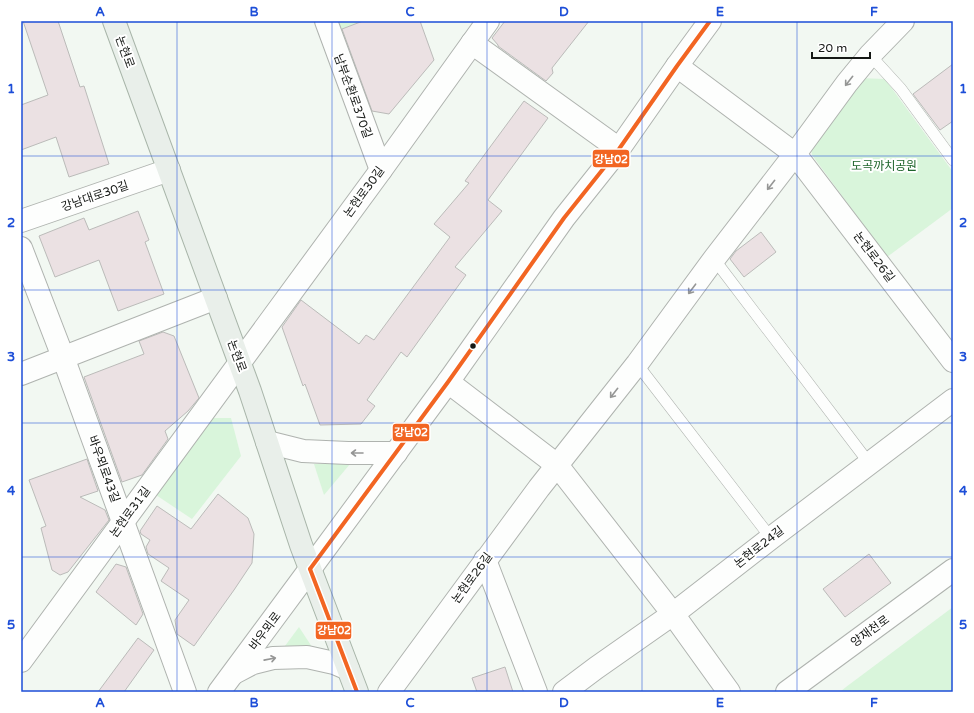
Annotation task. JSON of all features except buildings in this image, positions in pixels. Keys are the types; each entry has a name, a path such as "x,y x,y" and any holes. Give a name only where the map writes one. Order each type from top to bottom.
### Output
{"main road":[{"name":"논현로","path":"114,21 250,391 301,545 357,692"}],"street":[{"name":"남부순환로370길","path":"326,21 381,170"},
{"name":"논현로30길","path":"239,363 488,21"},
{"name":"바우뫼로","path":"219,692 448,382 564,218 619,149 710,21"},
{"name":"논현로26길","path":"389,692 539,488 636,364 847,83 903,21"},
{"path":"472,43 619,149"},
{"path":"677,66 795,154"},
{"name":"논현로26길","path":"795,154 953,360"},
{"name":"강남대로30길","path":"21,222 169,170"},
{"name":"바우뫼로43길","path":"21,248 63,357 185,692"},
{"path":"21,374 216,298"},
{"name":"논현로31길","path":"21,661 239,363"},
{"path":"448,382 557,465 673,614 729,692"},
{"name":"논현로24길","path":"564,692 673,614 953,400"},
{"path":"267,442 303,451 396,453"},
{"path":"485,560 536,692"},
{"name":"양재천로","path":"787,692 953,570"},
{"path":"234,672 253,663 274,658 307,656 334,663 348,669"}],"lane":[{"path":"870,56 901,89 953,160"},
{"path":"714,259 869,463"},
{"path":"636,364 771,538"}],"green space":[{"path":"333,21 363,21 336,31"},
{"name":"도곡까치공원","path":"859,78 885,79 953,172 953,208 887,257 812,155 811,148"},
{"path":"212,418 231,418 241,456 192,519 153,493"},
{"path":"314,464 350,464 324,495"},
{"path":"953,607 953,692 840,692 846,687"},
{"path":"299,627 314,650 282,650"}],"transit line":[{"name":"강남02","path":"310,569 448,382 564,218 619,149 710,21"},
{"name":"강남02","path":"310,569 357,692"}]}
